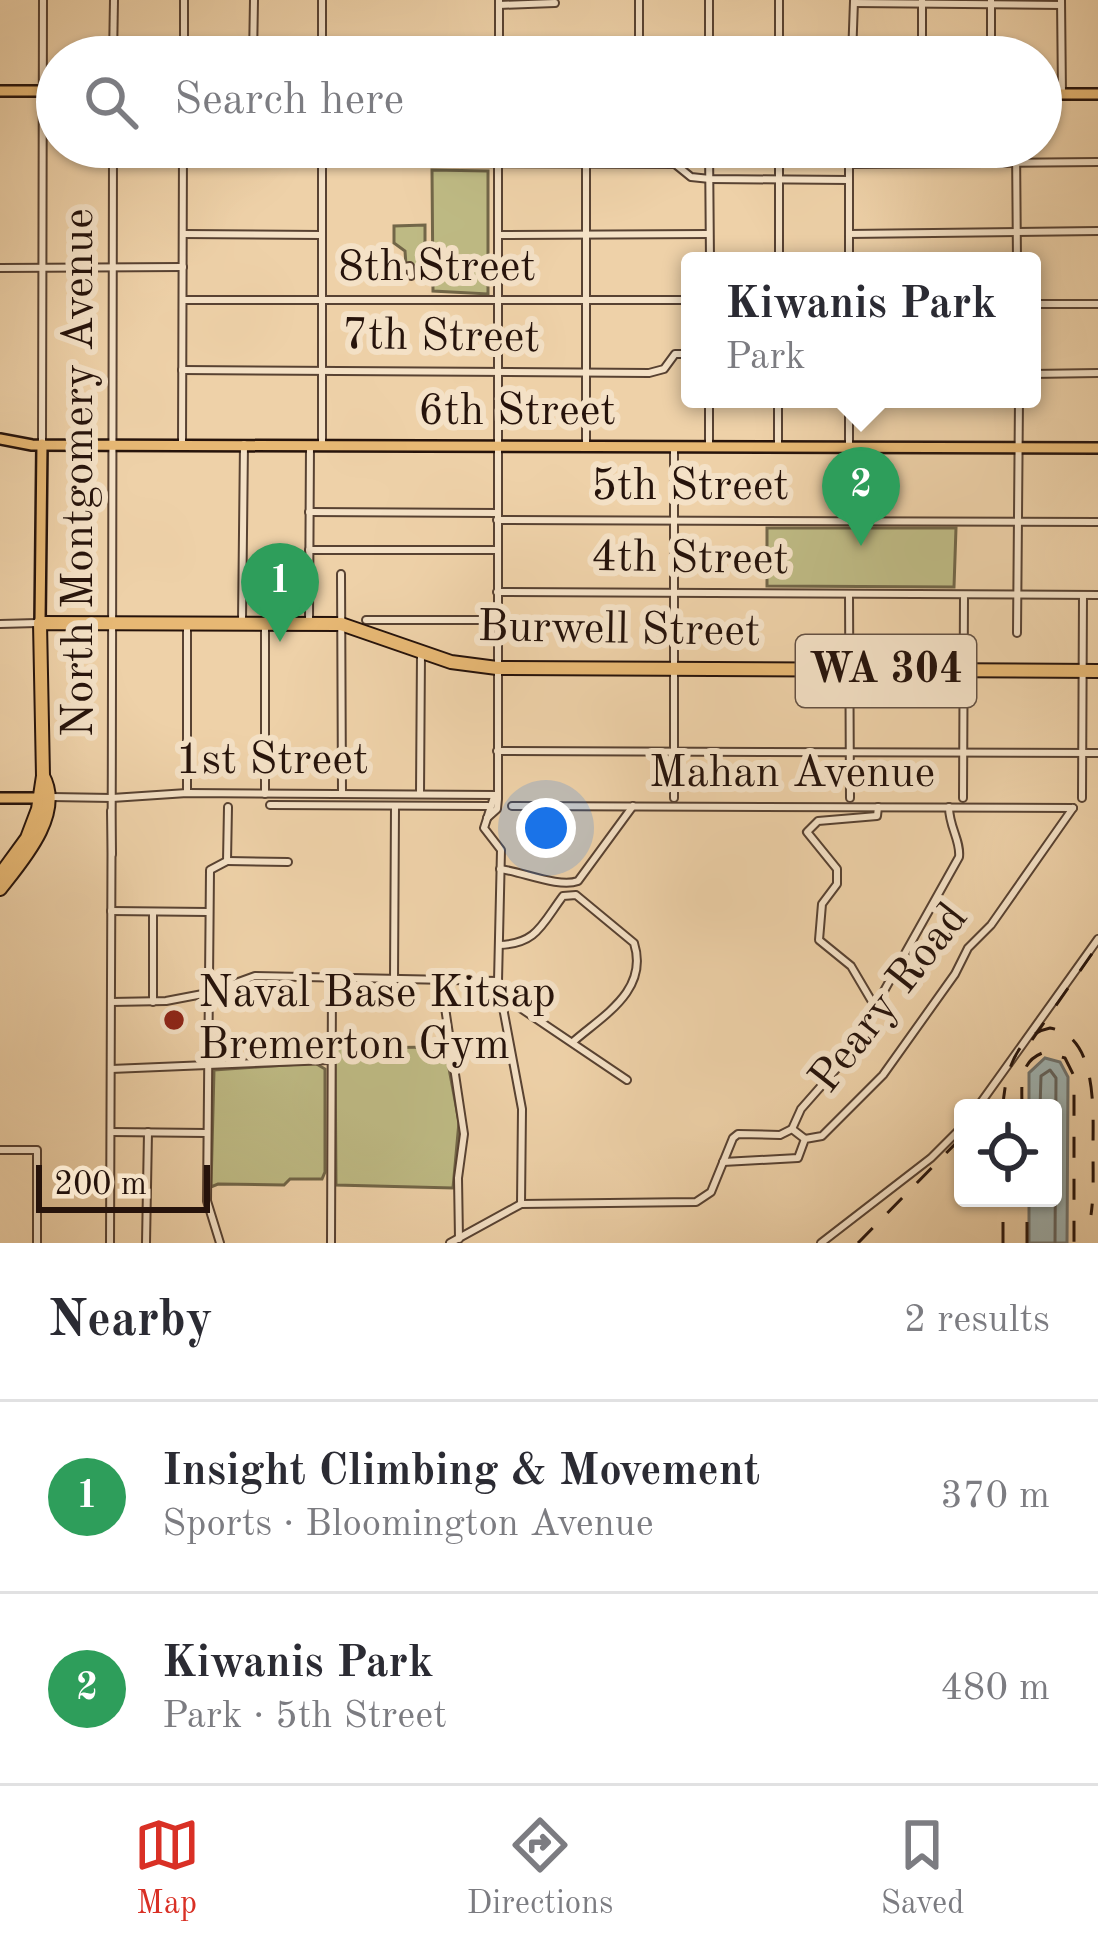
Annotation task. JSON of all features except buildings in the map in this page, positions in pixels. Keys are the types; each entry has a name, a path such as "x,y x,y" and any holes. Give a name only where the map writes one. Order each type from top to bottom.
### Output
{"highway":[{"path":"44,651 56,633 76,622"},
{"name":"Burwell Street","path":"40,623 341,624 470,666 497,668 1098,671"},
{"path":"0,875 32,829 47,783 43,776 40,623"},
{"path":"0,889 35,842 43,797"}],"main road":[{"path":"0,91 36,91"},
{"path":"1062,94 1098,94"},
{"name":"6th Street","path":"4,440 42,444 1098,448"},
{"path":"40,623 42,444"},
{"name":"1st Street","path":"3,798 43,797"}],"street":[{"path":"43,0 43,36"},
{"path":"113,36 114,0"},
{"path":"184,0 184,36"},
{"path":"253,36 254,0"},
{"path":"322,0 322,36"},
{"path":"639,0 639,36"},
{"path":"709,0 709,36"},
{"path":"779,0 779,36"},
{"path":"499,36 499,2 555,3"},
{"path":"853,36 854,2 1061,3 1061,36"},
{"path":"922,2 922,36"},
{"path":"991,3 991,36"},
{"path":"1062,162 1098,162"},
{"path":"42,168 42,444"},
{"name":"North Montgomery Avenue","path":"110,1243 112,168"},
{"path":"182,444 183,168"},
{"path":"322,168 322,444"},
{"path":"498,168 497,751 495,799 484,828 501,850 498,980 522,1108 521,1204"},
{"path":"586,168 586,445"},
{"path":"680,168 692,177 710,179 849,180"},
{"path":"710,168 710,252"},
{"path":"779,252 780,168"},
{"path":"849,168 849,252"},
{"path":"1016,168 1017,252"},
{"path":"849,234 1098,231"},
{"path":"498,235 710,233"},
{"path":"183,235 322,235"},
{"path":"371,267 399,271 410,266 411,277"},
{"path":"0,268 183,267"},
{"name":"8th Street","path":"183,300 681,300"},
{"path":"1041,304 1098,304"},
{"name":"7th Street","path":"182,370 657,372 681,354"},
{"path":"1041,374 1098,373"},
{"path":"709,408 709,446"},
{"path":"778,408 778,446"},
{"path":"849,408 849,521"},
{"path":"1017,633 1019,408"},
{"path":"242,623 244,444"},
{"path":"309,622 310,444"},
{"path":"674,446 674,798"},
{"name":"5th Street","path":"309,512 1098,522"},
{"path":"309,550 497,550"},
{"path":"341,574 342,794"},
{"name":"4th Street","path":"497,592 1098,595"},
{"path":"849,595 850,798"},
{"path":"1082,799 1083,595"},
{"path":"964,596 964,798"},
{"path":"366,620 497,620"},
{"name":"Burwell Street","path":"3,624 40,623"},
{"path":"187,623 187,793"},
{"path":"265,623 265,794"},
{"path":"420,794 421,652"},
{"path":"497,751 1098,753"},
{"name":"1st Street","path":"43,797 420,794 495,799"},
{"path":"270,805 395,806 495,799"},
{"path":"488,834 501,811 495,799"},
{"path":"394,980 395,806"},
{"name":"Mahan Avenue","path":"512,806 1073,808"},
{"path":"500,869 529,872 567,885 578,881 633,806"},
{"path":"227,861 228,807"},
{"path":"875,1007 851,966 819,940 822,904 836,884 837,869 807,832 818,821 877,816 878,807"},
{"path":"454,1241 521,1204 687,1203 706,1197 738,1134 780,1135 792,1129 801,1109 838,1067 875,1007 959,857 949,807"},
{"name":"Peary Road","path":"722,1162 794,1160 806,1139 822,1136 877,1083 955,974 968,948 991,925 1073,808"},
{"path":"220,1243 207,1201 210,870 227,861 288,862"},
{"path":"499,945 532,938 562,896 580,896 622,930 637,952 630,992 574,1041"},
{"path":"111,911 208,912"},
{"path":"152,1002 153,912"},
{"path":"983,1099 1098,939"},
{"path":"111,1002 152,1002 208,993 255,976 498,980"},
{"path":"331,1243 332,979"},
{"path":"441,981 464,1134 454,1241"},
{"path":"501,995 627,1080"},
{"path":"111,1070 329,1060"},
{"path":"792,1129 806,1139"},
{"path":"111,1132 207,1133"},
{"path":"146,1243 148,1132"},
{"path":"821,1243 954,1135"},
{"path":"0,1150 37,1150 37,1243"}],"shaded area":[{"path":"432,170 488,171 488,294 433,291"},
{"path":"425,225 425,268 406,265 405,251 394,243 394,226"},
{"path":"767,528 956,528 954,587 767,586"},
{"path":"445,1047 459,1122 453,1188 336,1185 335,1048"},
{"path":"315,1063 325,1069 322,1179 211,1187 214,1070"}],"water":[{"path":"1045,1058 1060,1062 1068,1077 1067,1243 1029,1243 1029,1207 1062,1207 1062,1099 1029,1099 1029,1073"}],"pier":[{"path":"1086,1130 1098,1130 1098,1243 1085,1243"}],"railway":[{"path":"1032,1040 1098,945"},
{"path":"1004,1099 1009,1071 1028,1039 1050,1028 1077,1045 1092,1096 1091,1215"},
{"path":"1022,1099 1023,1074 1030,1061 1045,1052 1065,1058 1074,1076 1074,1243"},
{"path":"858,1243 954,1145"},
{"path":"1003,1207 1003,1243"},
{"path":"1027,1207 1027,1243"}],"place":[{"name":"Kiwanis Park","path":"861,546"},
{"name":"Insight Climbing & Movement","path":"280,642"},
{"name":"Naval Base Kitsap Bremerton Gym","path":"174,1020"}]}
